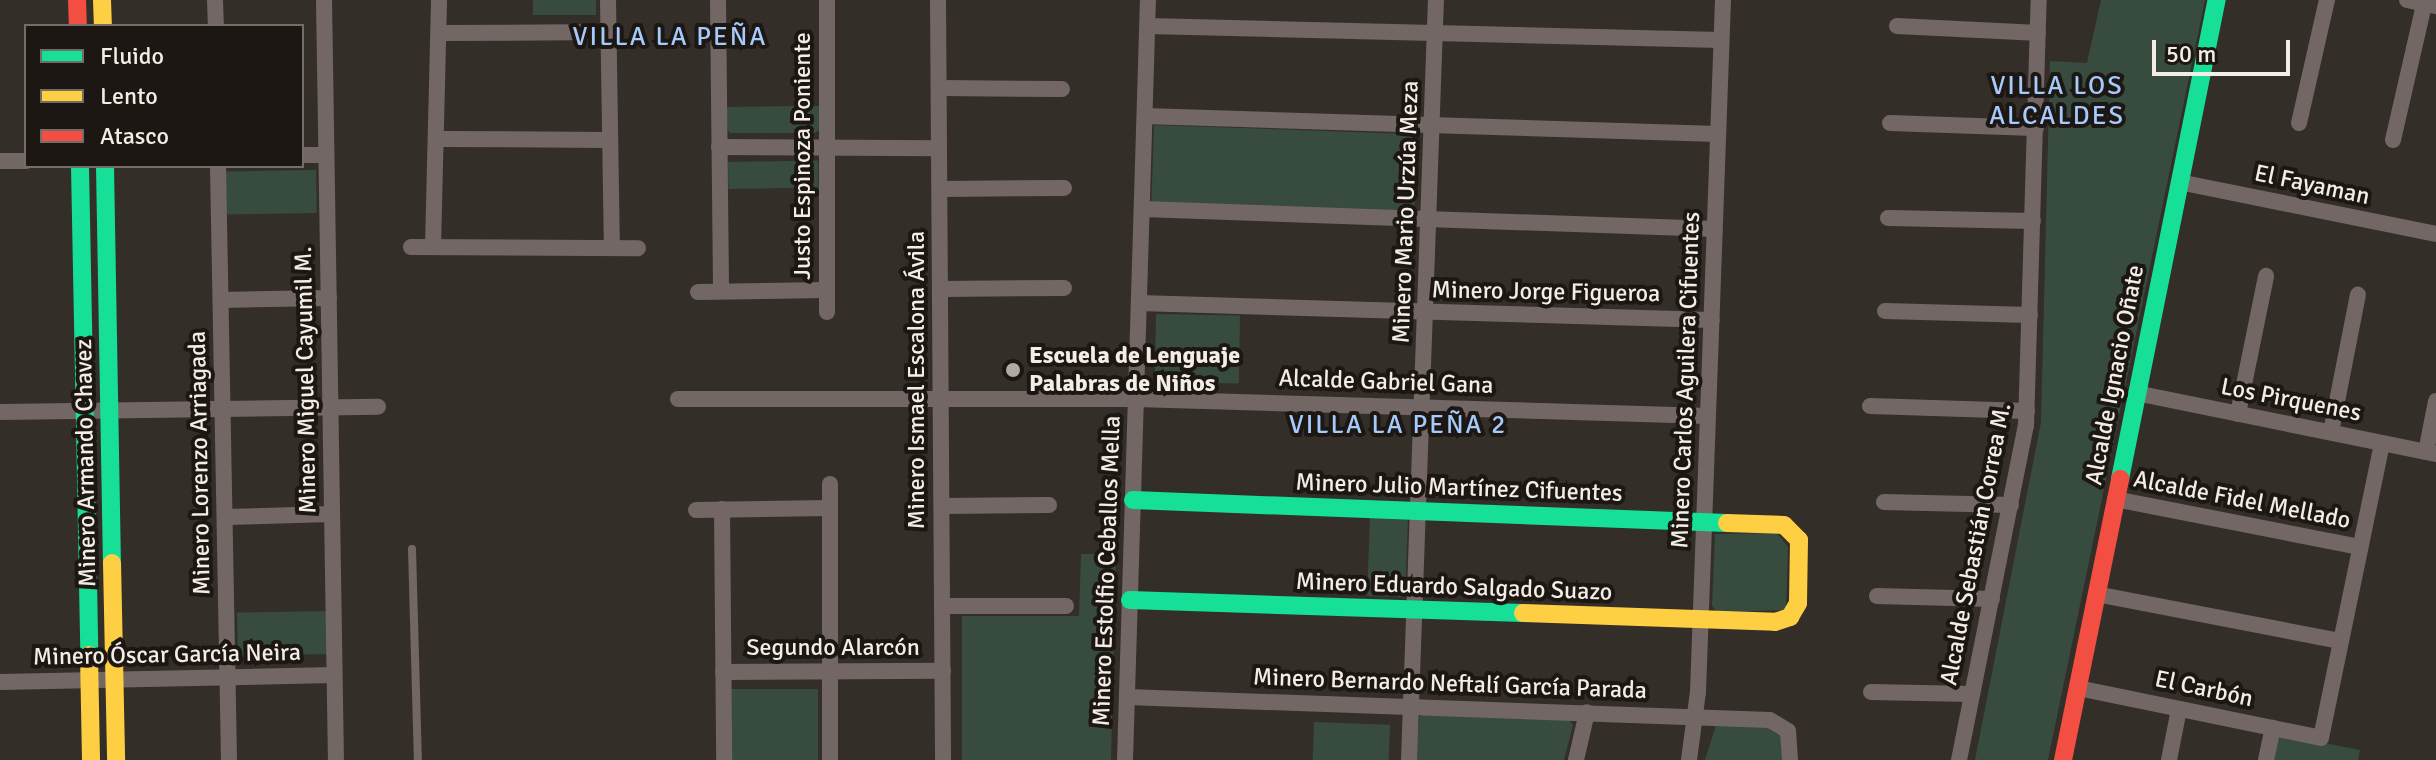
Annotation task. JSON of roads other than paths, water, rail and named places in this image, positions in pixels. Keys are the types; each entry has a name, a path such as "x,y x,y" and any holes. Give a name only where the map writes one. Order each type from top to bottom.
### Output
{"street":[{"path":"77,0 78,24"},
{"path":"102,0 103,24"},
{"path":"215,0 216,24"},
{"name":"Minero Miguel Cayumil M.","path":"324,0 336,760"},
{"path":"433,247 433,153 440,139 439,0"},
{"path":"608,0 612,248"},
{"path":"718,0 721,291"},
{"name":"Justo Espinoza Poniente","path":"827,0 827,312"},
{"name":"Minero Ismael Escalona Ávila","path":"938,0 943,760"},
{"name":"Minero Estolfio Ceballos Mella","path":"1125,760 1148,0"},
{"name":"Minero Mario Urzúa Meza","path":"1409,760 1425,408 1436,0"},
{"name":"Minero Carlos Aguilera Cifuentes","path":"1689,760 1697,716 1723,0"},
{"name":"Alcalde Sebastián Correa M.","path":"1959,760 2027,411 2039,0"},
{"name":"Alcalde Ignacio Oñate","path":"2063,760 2217,0"},
{"path":"2299,123 2327,0"},
{"path":"2393,140 2423,2"},
{"path":"1148,26 1721,40"},
{"path":"1897,26 2038,33"},
{"path":"439,33 608,32"},
{"path":"939,88 1062,89"},
{"path":"1145,116 1718,134"},
{"path":"1890,123 2036,128"},
{"path":"440,139 608,140"},
{"path":"719,147 939,148"},
{"path":"304,155 326,155"},
{"path":"0,161 24,161"},
{"name":"Minero Armando Chavez","path":"80,168 91,760"},
{"name":"Minero Armando Chavez","path":"105,168 116,760"},
{"name":"Minero Lorenzo Arriagada","path":"218,168 229,760"},
{"name":"El Fayaman","path":"2179,182 2436,234"},
{"path":"940,189 1064,188"},
{"path":"1142,209 1715,229"},
{"path":"1888,218 2033,221"},
{"path":"411,247 638,248"},
{"path":"2238,414 2266,276"},
{"path":"940,289 1064,288"},
{"path":"698,292 827,290"},
{"path":"2331,432 2358,295"},
{"path":"221,300 329,298"},
{"name":"Minero Jorge Figueroa","path":"1139,303 1712,320"},
{"path":"1885,311 2030,315"},
{"name":"Los Pirquenes","path":"2136,393 2431,453"},
{"name":"Alcalde Gabriel Gana","path":"678,399 1136,399 1708,416"},
{"path":"2431,453 2436,401"},
{"path":"1870,406 2027,411"},
{"path":"0,412 378,407"},
{"path":"2096,594 2341,641 2382,443"},
{"path":"830,484 830,760"},
{"name":"Alcalde Fidel Mellado","path":"2115,499 2360,547"},
{"name":"Minero Julio Martínez Cifuentes","path":"1133,500 1784,525 1799,540 1798,603 1790,617 1775,622"},
{"path":"1884,502 2011,505"},
{"path":"942,506 1049,505"},
{"path":"696,510 830,508"},
{"path":"722,509 724,760"},
{"path":"225,517 332,514"},
{"path":"1877,596 1992,599"},
{"name":"Minero Eduardo Salgado Suazo","path":"1130,600 1775,622"},
{"path":"942,606 1066,606"},
{"name":"El Carbón","path":"2078,688 2321,738 2341,641"},
{"name":"Segundo Alarcón","path":"723,672 943,671"},
{"name":"Minero Óscar García Neira","path":"0,682 334,675"},
{"path":"1871,692 1972,694"},
{"name":"Minero Bernardo Neftalí García Parada","path":"1127,697 1770,720 1788,731 1790,760"},
{"path":"2169,760 2179,709"},
{"path":"1576,760 1587,712"},
{"path":"2266,760 2273,728"}],"lane":[{"path":"412,549 418,760"}],"place":[{"name":"Escuela de Lenguaje Palabras de Niños","path":"1013,370"}],"district":[{"name":"VILLA LA PEÑA","path":"670,38"},
{"name":"VILLA LOS ALCALDES","path":"2057,102"},
{"name":"VILLA LA PEÑA 2","path":"1398,426"}]}
